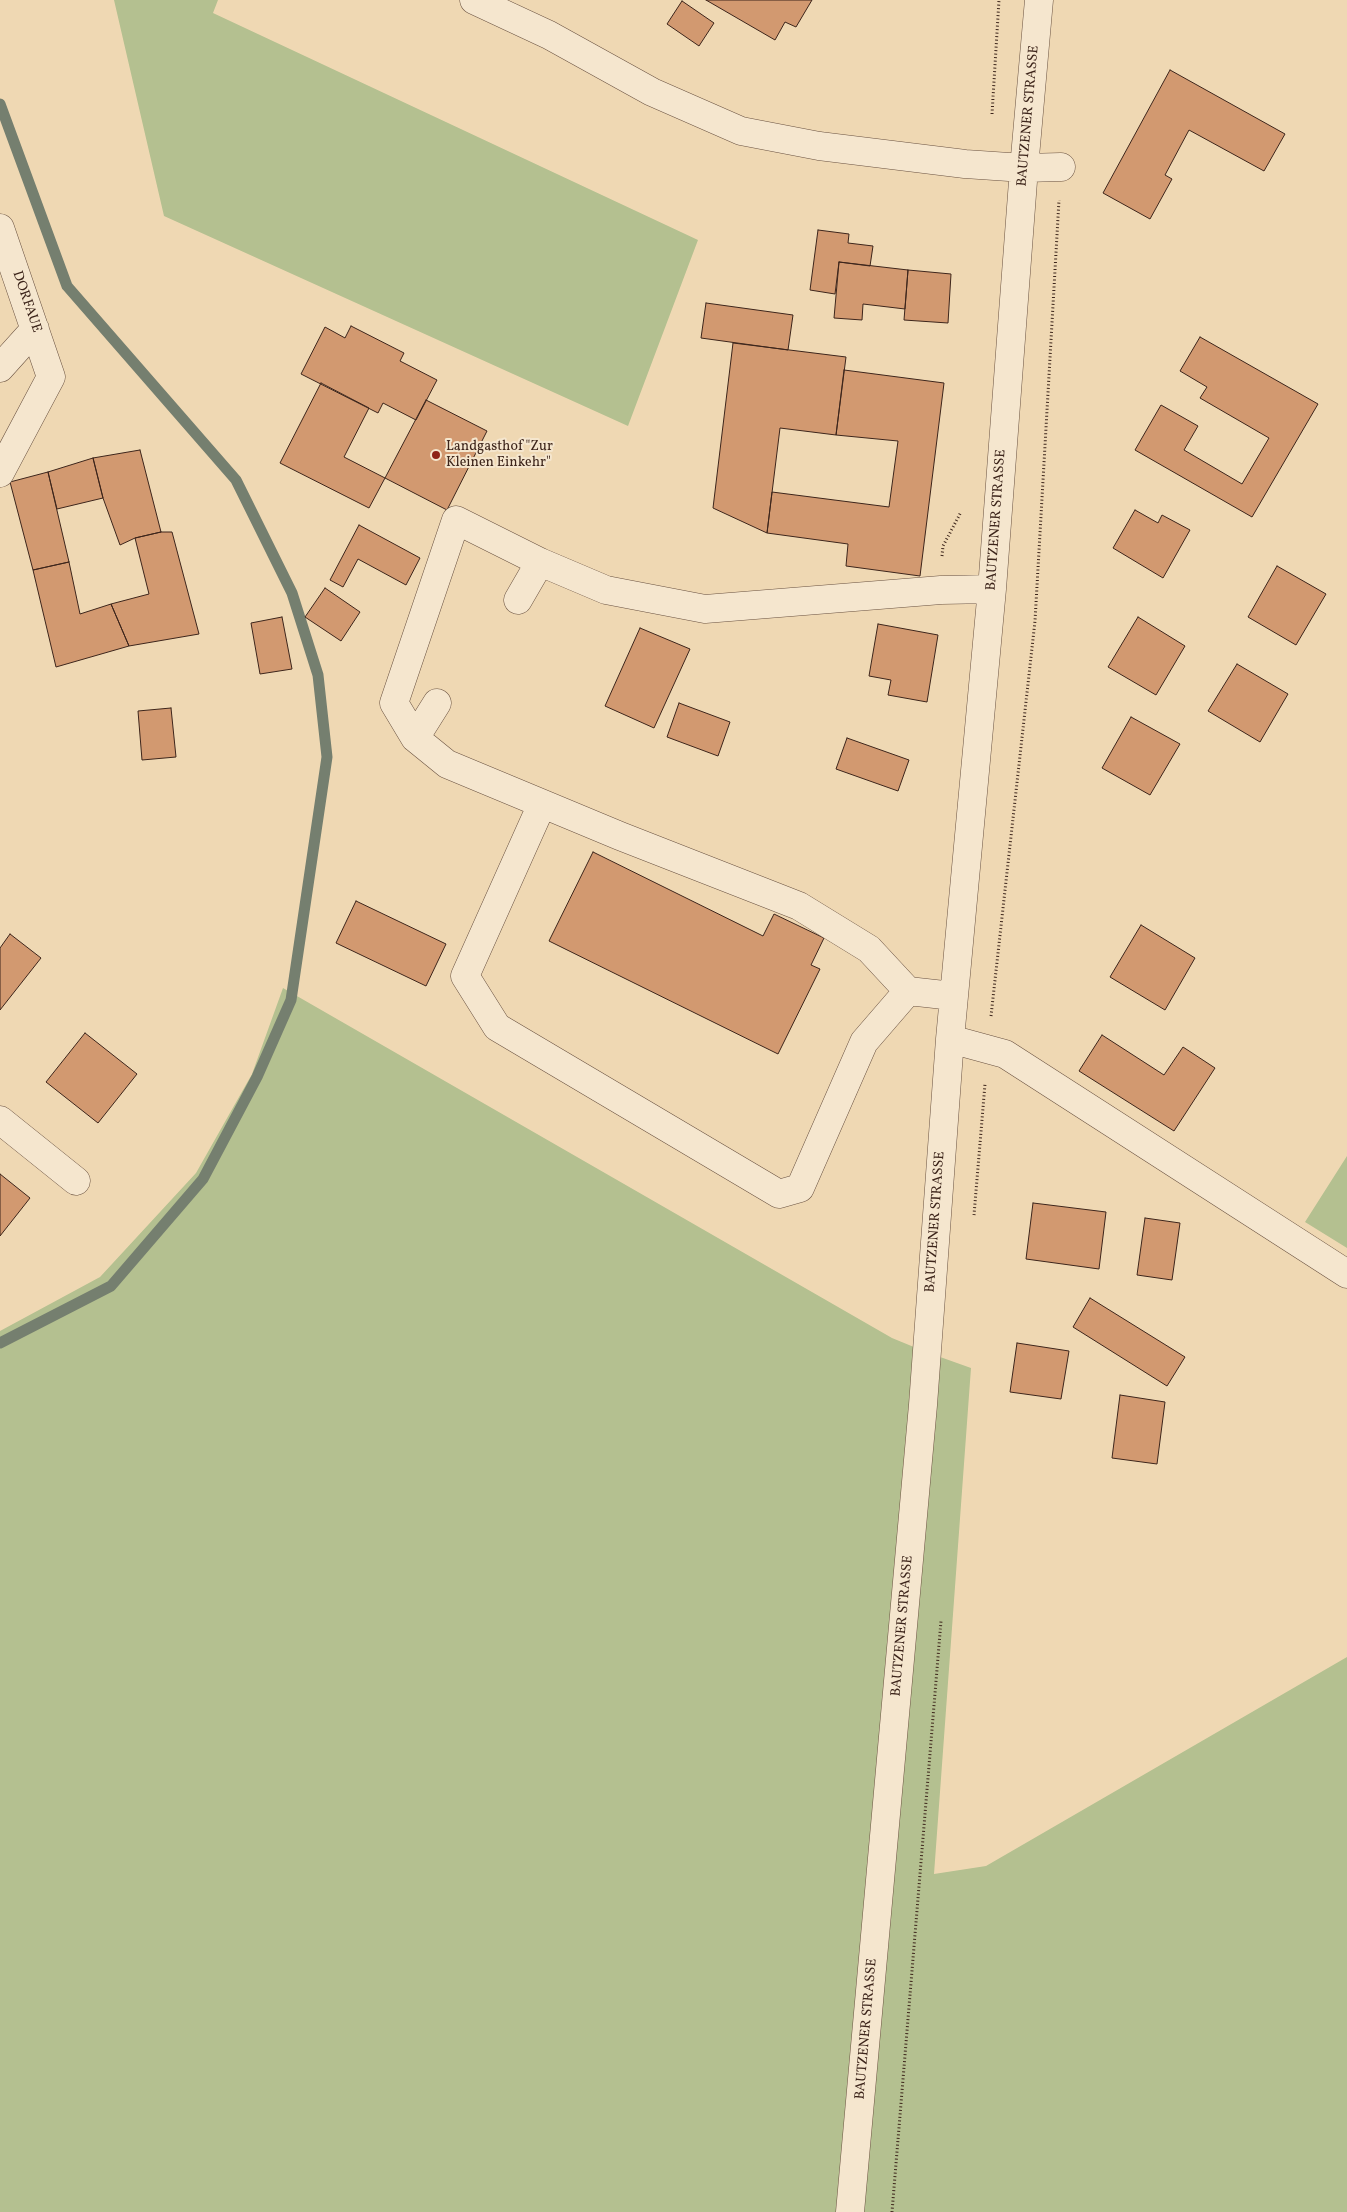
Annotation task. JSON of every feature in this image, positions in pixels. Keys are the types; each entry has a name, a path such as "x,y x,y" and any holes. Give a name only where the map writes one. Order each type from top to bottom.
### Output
{"street":[{"path":"474,0 549,35 652,92 741,130 819,146 988,166 1024,168 1061,167"},
{"name":"BAUTZENER STRASSE","path":"850,2212 923,1405 950,1039 992,588 1024,168 1039,0"},
{"name":"DORFAUE","path":"0,229 51,377 0,473"},
{"path":"0,368 35,329"},
{"path":"954,996 908,990 869,949 799,906 542,804 447,764 415,738 394,703 456,520 540,562 606,590 705,609 941,590 992,588"},
{"path":"518,600 540,562"},
{"path":"415,738 437,703"},
{"path":"542,804 465,976 497,1027 779,1194 800,1188 864,1042 908,990"},
{"path":"950,1039 1006,1054 1347,1274"},
{"path":"0,1120 76,1182"}],"path":[{"path":"988,166 999,0"},
{"path":"974,1218 988,1048 1035,621 1061,167"},
{"path":"941,590 943,546 961,513 962,503"}],"green space":[{"path":"114,0 218,0 213,13 698,240 628,426 164,216"},
{"path":"283,988 892,1338 926,1352 849,2212 0,2212 0,1331 100,1277 196,1173 252,1074"},
{"path":"1347,1156 1347,1248 1305,1222"},
{"path":"929,1353 971,1368 934,1874 986,1866 1347,1657 1347,2212 852,2212"}],"building":[{"path":"706,0 812,0 796,27 785,22 775,40"},
{"path":"682,1 714,23 699,46 667,24"},
{"path":"1170,70 1285,134 1264,171 1189,130 1165,175 1172,179 1150,219 1103,193"},
{"path":"818,230 849,234 848,243 873,246 870,266 839,262 835,294 810,290"},
{"path":"839,262 908,270 905,309 863,304 862,320 834,318"},
{"path":"908,270 951,274 948,323 904,320"},
{"path":"706,303 793,315 788,350 701,338"},
{"path":"351,326 404,353 400,361 437,380 416,420 383,403 378,413 301,374 325,327 345,338"},
{"path":"1200,337 1318,404 1252,517 1135,450 1161,405 1198,426 1184,450 1242,484 1269,438 1200,398 1207,387 1180,371"},
{"path":"733,343 846,357 836,435 780,428 767,533 713,508"},
{"path":"844,370 944,383 920,576 846,566 848,544 767,533 772,492 889,507 898,441 836,435"},
{"path":"321,383 369,408 344,457 385,478 369,508 280,463"},
{"name":"Landgasthof \"Zur Kleinen Einkehr\"","path":"426,400 487,431 447,510 385,478"},
{"path":"140,450 161,532 135,538 120,545 103,498 93,458"},
{"path":"93,458 103,498 57,509 48,472"},
{"path":"48,472 69,562 33,570 10,482"},
{"path":"1135,510 1158,523 1162,515 1190,530 1163,578 1113,548"},
{"path":"359,525 420,558 406,585 358,559 343,587 330,580"},
{"path":"161,532 172,532 199,634 129,646 111,604 149,594 135,538"},
{"path":"69,562 80,614 111,604 129,646 56,667 33,570"},
{"path":"1277,566 1326,594 1296,645 1248,617"},
{"path":"325,588 360,612 341,641 305,617"},
{"path":"282,617 292,669 260,674 251,623"},
{"path":"1138,617 1185,646 1156,695 1108,667"},
{"path":"878,624 938,635 927,702 888,695 891,680 869,676"},
{"path":"640,628 690,649 654,728 605,706"},
{"path":"1237,664 1288,694 1260,742 1208,711"},
{"path":"679,703 730,722 718,756 667,737"},
{"path":"171,708 176,757 142,760 138,711"},
{"path":"1131,717 1180,744 1150,795 1102,768"},
{"path":"847,738 909,760 898,791 836,769"},
{"path":"593,852 763,936 774,914 824,938 811,965 820,969 778,1054 549,941"},
{"path":"356,901 446,944 426,986 336,943"},
{"path":"1141,925 1195,958 1165,1010 1110,977"},
{"path":"10,934 41,958 0,1010 0,948"},
{"path":"85,1033 137,1074 98,1123 46,1082"},
{"path":"1102,1035 1164,1075 1183,1047 1215,1068 1174,1131 1079,1071"},
{"path":"0,1174 30,1198 0,1236"},
{"path":"1033,1203 1106,1212 1099,1269 1026,1259"},
{"path":"1145,1218 1180,1223 1172,1280 1137,1275"},
{"path":"1090,1298 1185,1357 1167,1386 1073,1327"},
{"path":"1017,1343 1069,1351 1061,1399 1010,1392"},
{"path":"1120,1395 1165,1402 1157,1464 1112,1458"}],"waterway":[{"path":"0,104 67,286 236,480 292,593 318,675 327,757 291,1000 257,1077 203,1179 111,1286 0,1343"}],"place":[{"name":"Landgasthof \"Zur Kleinen Einkehr\"","path":"436,455"}]}
